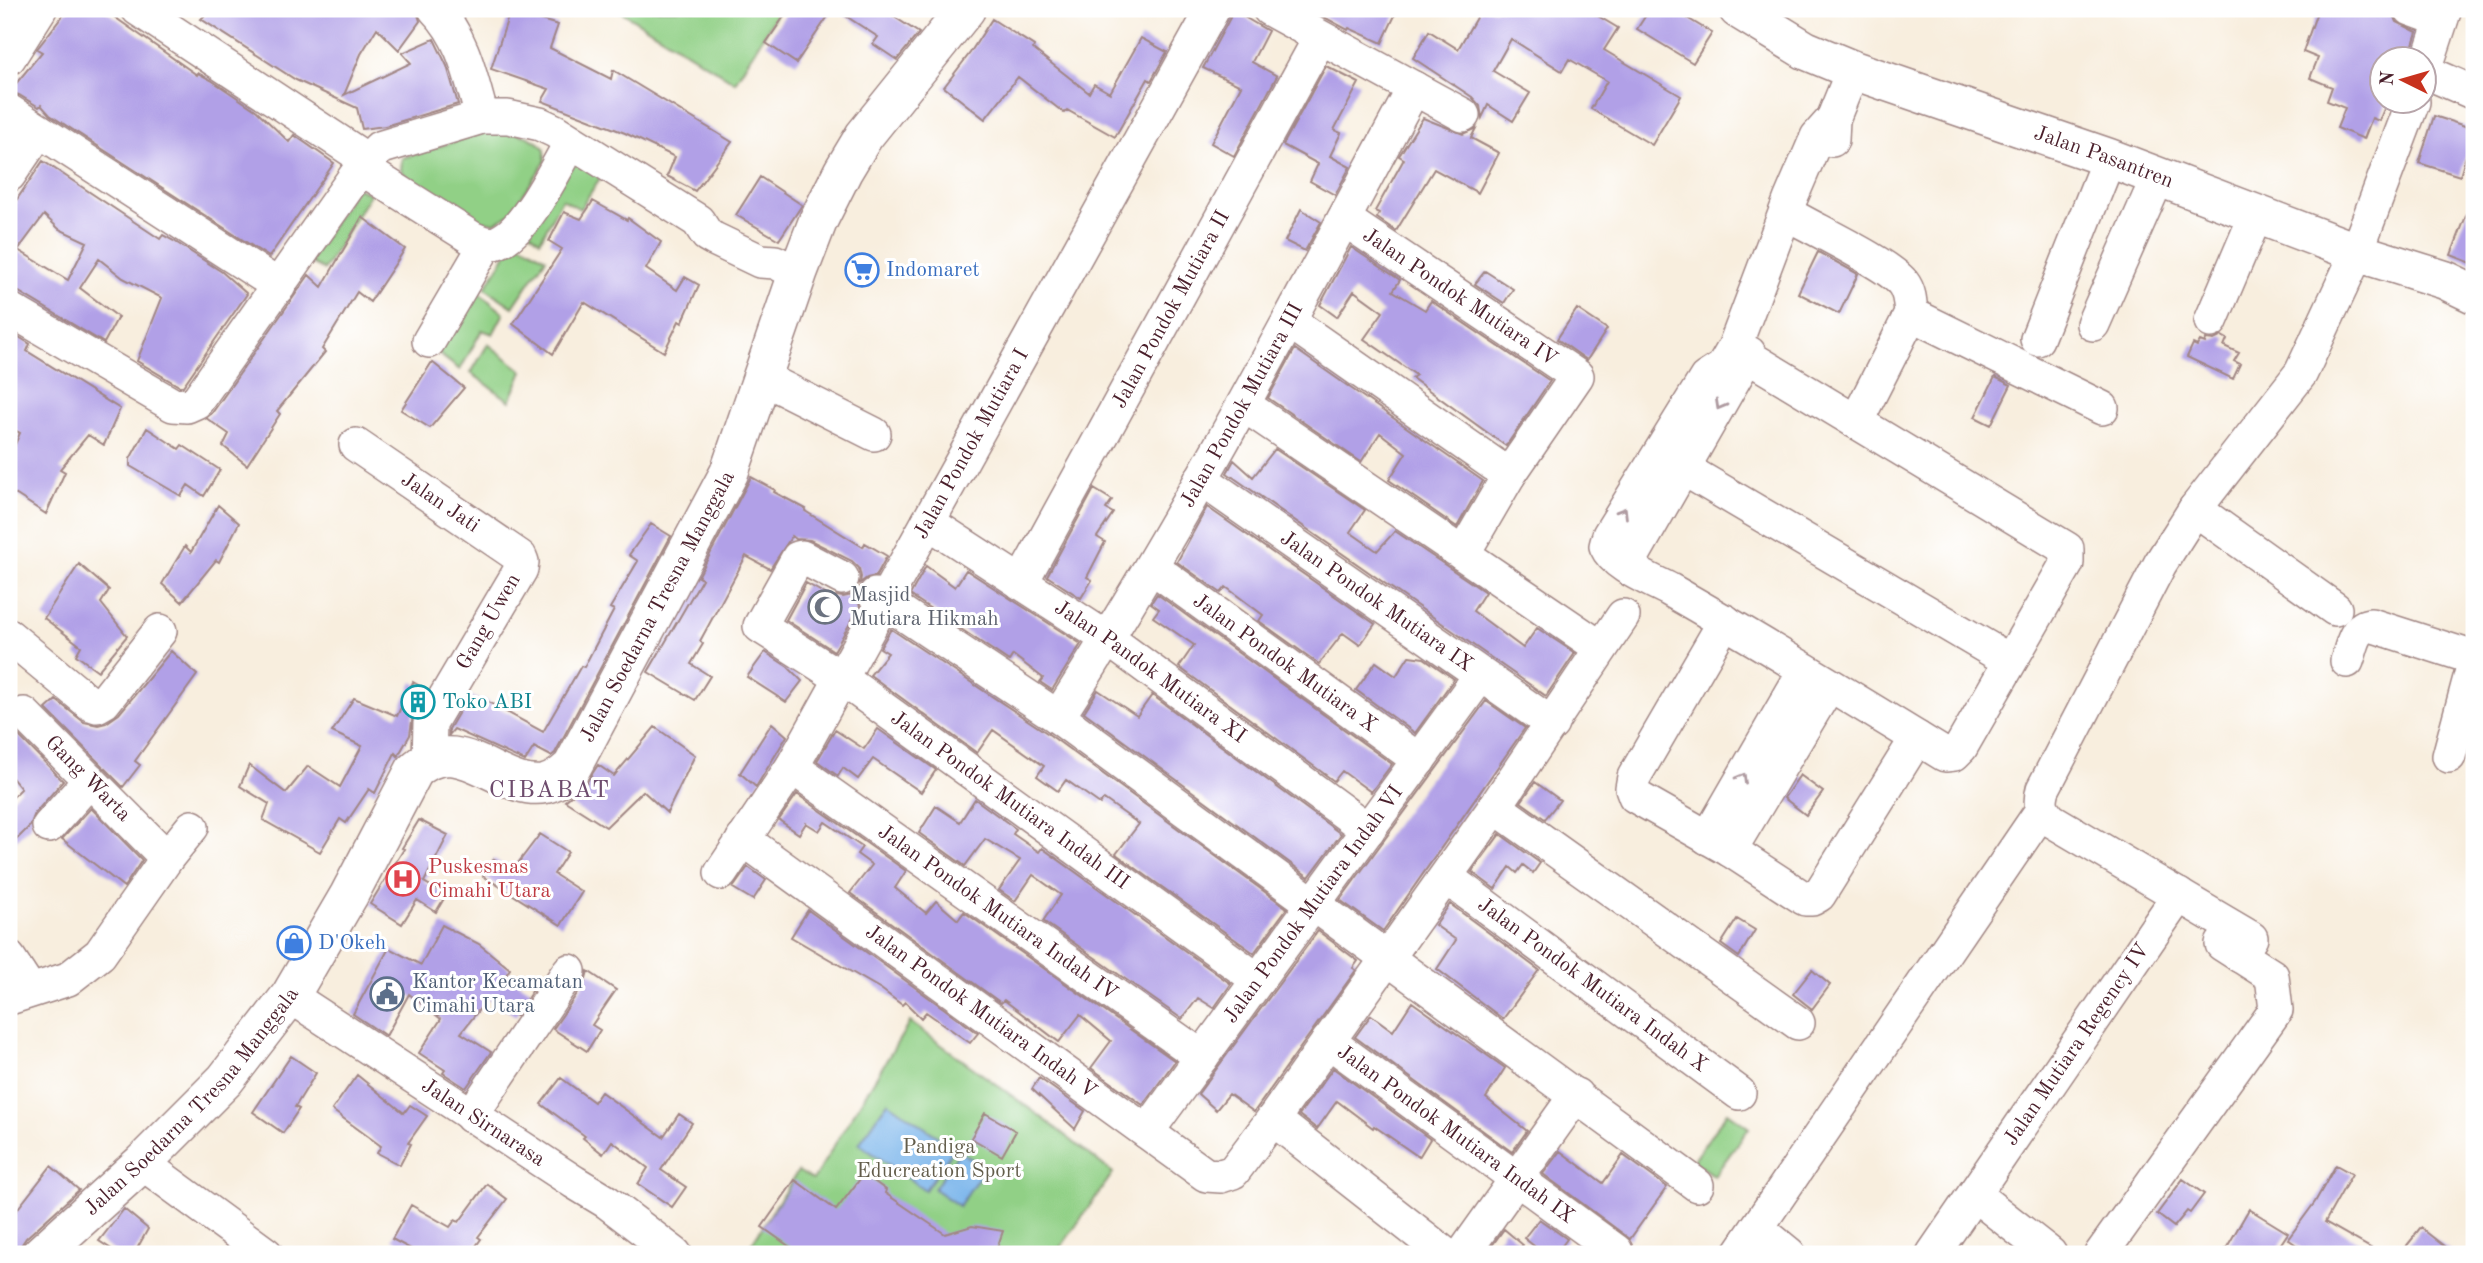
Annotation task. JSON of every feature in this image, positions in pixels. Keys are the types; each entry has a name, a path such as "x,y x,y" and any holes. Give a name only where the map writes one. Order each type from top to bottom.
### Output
{"main road":[{"name":"Jalan Soedarna Tresna Manggala","path":"41,1254 142,1163 225,1080 290,996 349,895 414,771 429,759 452,756 536,785 558,779 572,766 729,473 761,377 787,268 818,221 864,136 966,9"},
{"name":"Jalan Pasantren","path":"1738,9 1775,19 1805,50 1853,69 2109,158 2356,252 2445,280 2474,293"}],"street":[{"path":"9,58 40,9"},
{"path":"138,9 369,159"},
{"path":"172,9 472,238 486,244 498,243 522,223 571,142"},
{"path":"435,9 449,23 462,49 482,117"},
{"name":"Jalan Pondok Mutiara I","path":"721,873 792,767 841,678 879,598 928,522 1213,9"},
{"path":"1269,9 1462,115"},
{"path":"2411,9 2443,14 2433,46"},
{"name":"Jalan Pondok Mutiara II","path":"1021,583 1320,38"},
{"path":"1627,566 1684,469 1741,352 1798,209 1832,142 1833,119 1853,69"},
{"path":"2438,78 2474,93"},
{"name":"Jalan Pondok Mutiara III","path":"1058,717 1152,567 1244,405 1415,88"},
{"path":"9,111 279,286"},
{"path":"2101,1254 2276,1010 2277,1000 2272,976 2241,956 2174,904 2051,820 2042,810 2040,802 2043,789 2160,564 2195,509 2301,373 2356,252 2408,116"},
{"path":"9,309 173,405 187,406 196,402 369,159 482,117 508,117 540,124 698,221 707,235 730,239 760,261 787,268"},
{"path":"9,175 39,131"},
{"path":"2037,339 2109,158"},
{"path":"2093,324 2158,177"},
{"path":"1798,209 1898,278 1910,296 1911,314 1856,422"},
{"path":"2211,321 2256,215"},
{"name":"Jalan Pondok Mutiara IV","path":"1344,219 1577,376 1509,475"},
{"path":"429,341 486,244"},
{"path":"1911,314 2102,408"},
{"path":"1289,321 1509,475 1463,554"},
{"path":"1741,352 2067,549 2067,563 1961,747 1954,754 1945,755 1725,621 1610,555 1606,546 1609,535 1706,378 1741,352"},
{"path":"761,377 874,434"},
{"path":"1244,405 1601,648"},
{"name":"Jalan Jati","path":"356,445 520,557 522,562"},
{"path":"1684,469 2010,661"},
{"name":"Jalan Pondok Mutiara IX","path":"1200,479 1552,724"},
{"path":"2195,509 2335,609"},
{"name":"Jalan Pandok Mutiara XI","path":"928,522 1108,639 1368,830"},
{"name":"Jalan Pondok Mutiara Indah III","path":"842,578 802,557 798,558 760,626 841,678 1258,980"},
{"name":"Gang Uwen","path":"429,759 430,723 521,569 522,562"},
{"name":"Jalan Pondok Mutiara X","path":"1152,567 1419,760"},
{"path":"879,598 1058,717 1697,1185"},
{"path":"1445,1254 1273,1119 1495,807 1623,616"},
{"path":"1725,621 1634,778 1632,788 1635,796 1719,844 1805,899 1812,899 1819,895 1917,738"},
{"path":"2347,661 2358,630 2364,625 2371,625 2474,661 2449,756"},
{"path":"9,636 58,679 97,706 104,702 160,631"},
{"name":"Jalan Pondok Mutiara Indah VI","path":"1147,1132 1480,676"},
{"path":"1719,844 1817,677"},
{"path":"15,717 58,679"},
{"name":"Gang Warta","path":"15,717 90,780 167,858"},
{"name":"Jalan Pondok Mutiara Indah IV","path":"792,767 1202,1057"},
{"path":"49,825 90,780"},
{"path":"1495,807 1798,1023"},
{"path":"1789,1254 1748,1241 2042,810"},
{"path":"9,958 19,994 47,988 68,979 100,954 192,827"},
{"name":"Jalan Pondok Mutiara Indah V","path":"743,839 1206,1175 1233,1172 1273,1119"},
{"name":"Jalan Pondok Mutiara Indah X","path":"1446,877 1739,1093"},
{"name":"Jalan Mutiara Regency IV","path":"1933,1254 2174,904"},
{"path":"471,1116 569,971"},
{"name":"Jalan Sirnarasa","path":"290,996 607,1202 675,1254"},
{"name":"Jalan Pondok Mutiara Indah IX","path":"1328,1041 1616,1251"},
{"path":"1463,1254 1576,1096"},
{"path":"142,1163 266,1254"},
{"path":"1975,1195 2050,1254"}],"green space":[{"path":"617,9 780,9 735,82"},
{"path":"484,132 524,135 545,149 545,162 510,214 494,223 478,220 409,180 401,170 402,158"},
{"path":"572,159 602,175 580,209 562,199 540,241 528,230"},
{"path":"356,187 370,194 324,270 309,262"},
{"path":"515,240 546,258 513,307 485,288"},
{"path":"474,289 504,313 493,334 482,330 460,370 435,351"},
{"path":"488,344 523,371 510,401 471,373"},
{"name":"Pandiga Educreation Sport","path":"910,1022 1044,1119 1113,1173 1056,1254 745,1254 798,1171 813,1180"},
{"path":"1727,1112 1749,1128 1714,1176 1693,1161"}],"water":[{"path":"888,1102 954,1148 925,1190 859,1144"},
{"path":"960,1151 985,1168 959,1206 934,1189"}],"building":[{"path":"68,9 103,9 197,75 198,73 211,80 257,111 289,142 294,135 334,163 269,257 50,115 41,105 39,107 9,92 42,52 37,49"},
{"path":"211,9 416,9 420,21 399,50 377,28 361,54 344,95 411,63 402,53 434,39 447,66 458,104 385,126 362,129 357,108 296,80 201,19"},
{"path":"789,9 833,9 796,63 766,43"},
{"path":"835,9 882,9 919,33 897,60 873,44 878,37"},
{"path":"1309,9 1398,9 1382,43 1349,28 1348,30"},
{"path":"1481,9 1586,9 1618,28 1604,50 1681,96 1652,145 1591,109 1607,81 1569,59 1562,71 1511,39 1493,71 1530,93 1513,121 1488,105 1482,118 1480,106 1472,97 1413,58 1429,31 1458,49"},
{"path":"1650,9 1672,9 1712,33 1693,63 1637,29"},
{"path":"2318,9 2386,9 2392,11 2397,22 2417,32 2412,46 2368,46 2368,116 2381,116 2379,121 2372,118 2364,139 2337,128 2345,108 2327,101 2332,87 2310,78 2318,58 2303,52"},
{"path":"1232,10 1268,31 1252,62 1277,76 1234,156 1211,143 1241,86 1203,68"},
{"path":"510,11 558,25 550,48 611,79 613,70 732,142 695,191 667,176 675,157 625,133 542,101 549,89 491,69"},
{"path":"992,19 1034,46 1033,49 1089,93 1094,84 1110,93 1141,38 1167,52 1151,81 1148,79 1115,137 1067,110 1064,113 1018,77 985,119 944,87"},
{"path":"1326,66 1359,83 1334,130 1341,133 1330,156 1350,167 1335,195 1310,181 1318,164 1283,145"},
{"path":"2434,116 2474,129 2460,176 2419,163"},
{"path":"1423,118 1463,134 1476,128 1471,138 1499,153 1478,193 1434,169 1396,231 1377,218 1379,213 1375,211 1404,159 1399,156"},
{"path":"43,161 160,239 163,235 222,272 247,294 183,386 179,386 137,361 162,298 123,278 99,259 80,288 118,317 104,343 19,292 9,290 9,211","holes":["44,215 59,229 87,242 68,280 18,250"]},
{"path":"760,177 802,205 779,240 736,215"},
{"path":"2474,198 2474,264 2451,255"},
{"path":"593,201 627,220 628,218 661,242 646,269 677,290 685,277 699,285 682,323 679,321 664,352 584,302 553,354 513,324 562,249 549,241 564,212 581,219"},
{"path":"1301,209 1321,222 1305,251 1285,241"},
{"path":"362,217 405,249 370,302 357,292 322,349 325,352 277,411 280,414 247,465 223,446 229,434 206,418 309,275 322,287"},
{"path":"1351,247 1400,280 1393,291 1425,310 1431,301 1550,381 1506,446 1412,378 1416,375 1364,339 1383,312 1354,291 1337,317 1320,305"},
{"path":"1818,252 1858,274 1839,314 1798,293"},
{"path":"1485,271 1513,289 1504,303 1475,284"},
{"path":"1577,309 1607,329 1587,360 1557,339"},
{"path":"9,331 30,344 27,351 120,409 104,445 88,435 60,469 65,472 46,514 9,490 9,458 20,433 9,427"},
{"path":"2222,336 2227,339 2224,346 2239,353 2234,361 2240,364 2233,379 2187,357 2193,344 2197,346 2200,341 2205,343 2206,339 2214,340"},
{"path":"1295,349 1483,481 1457,527 1389,480 1406,453 1380,433 1361,462 1268,398"},
{"path":"432,362 464,388 430,428 401,410"},
{"path":"1995,377 2011,385 1991,425 1975,417"},
{"path":"147,428 179,449 182,445 220,470 204,496 188,485 181,496 130,466 130,459"},
{"path":"1275,449 1365,510 1350,532 1377,551 1395,531 1485,592 1473,611 1523,648 1537,628 1575,653 1546,696 1227,473 1234,460 1253,477"},
{"path":"751,477 863,547 865,543 887,556 876,576 860,583 859,568 852,561 810,540 792,536 770,569 746,556 700,641 703,644 691,664 710,676 695,700 648,672 702,579 698,577"},
{"path":"1094,489 1112,500 1106,509 1113,513 1097,537 1105,542 1087,577 1092,580 1081,598 1047,576"},
{"path":"218,505 239,523 219,562 216,560 182,602 162,584 185,546 191,552"},
{"path":"1207,507 1375,624 1360,645 1343,633 1319,664 1259,621 1263,615 1226,587 1221,593 1177,562"},
{"path":"651,524 671,536 555,753 551,756 534,747 525,761 454,729 449,735 449,729 469,695 482,701 483,699 543,732 581,666 584,667 614,610 610,608 638,561 629,555"},
{"path":"79,564 109,590 101,603 127,636 98,671 76,655 81,646 44,618"},
{"path":"926,566 955,587 966,570 1081,644 1052,690 1040,682 1043,678 1013,655 1009,661 910,595"},
{"path":"806,583 834,599 836,596 852,595 857,589 860,606 834,651 786,620"},
{"path":"1157,594 1392,764 1371,792 1342,771 1334,781 1179,667 1194,645 1153,617 1159,609 1151,603"},
{"path":"891,629 1047,733 1287,908 1254,953 1116,854 1139,824 1104,799 1100,804 1066,780 1058,791 1037,776 1044,766 993,730 977,753 870,675 888,653 880,648"},
{"path":"171,651 197,675 135,761 140,765 123,787 46,709 56,700 84,722 98,725 106,723 119,714"},
{"path":"765,652 788,667 802,681 786,702 747,677"},
{"path":"1409,656 1424,658 1454,679 1415,733 1356,690 1376,662 1396,676"},
{"path":"413,682 427,690 413,714 410,735 398,756 395,753 375,793 369,789 346,823 340,819 320,852 263,820 269,804 240,786 249,765 286,793 308,766 340,787 362,746 332,732 354,698 397,716"},
{"path":"1098,690 1137,716 1152,695 1341,834 1309,877 1084,712"},
{"path":"1486,701 1525,728 1383,931 1340,900"},
{"path":"772,723 787,736 756,787 740,773"},
{"path":"655,727 695,755 667,813 643,791 606,827 565,801 586,783 598,765 614,776"},
{"path":"878,729 936,770 921,792 873,759 858,779 843,768 838,776 817,761 835,730 864,749"},
{"path":"18,735 63,781 35,813 30,826 9,847 9,801 21,789 9,774 9,742"},
{"path":"1800,775 1823,792 1806,815 1784,798"},
{"path":"1535,782 1560,800 1545,819 1521,802"},
{"path":"797,794 906,871 895,888 926,913 936,901 958,920 964,912 1175,1061 1143,1105 1091,1068 1111,1041 1080,1015 1059,1042 1004,1000 1001,1003 850,893 872,865 857,854 862,847 825,822 819,831 806,823 799,834 779,820"},
{"path":"975,799 1016,829 1013,834 1039,852 1042,848 1231,984 1214,1008 1198,998 1182,1019 1043,921 1061,895 1033,875 1015,901 999,890 1020,860 985,839 965,866 919,833 936,806 960,822"},
{"path":"91,808 142,860 124,887 62,839"},
{"path":"419,820 448,835 424,882 446,895 436,912 417,900 402,924 370,904"},
{"path":"540,834 568,852 554,874 582,892 561,925 483,876 494,859 512,871"},
{"path":"1500,834 1540,863 1533,873 1523,865 1517,873 1510,867 1495,889 1472,872"},
{"path":"748,867 766,880 753,900 733,888"},
{"path":"1450,904 1539,970 1503,1019 1437,969 1456,940 1435,925"},
{"path":"808,910 978,1033 970,1043 926,1012 921,1018 905,1002 902,1005 881,989 791,937"},
{"path":"1737,919 1755,930 1739,957 1721,944"},
{"path":"442,925 479,944 510,969 506,975 532,991 516,1016 488,998 461,1033 491,1052 466,1088 419,1053 441,1019 409,994 386,1036 353,1014 389,948 421,965"},
{"path":"1318,931 1358,961 1353,968 1356,970 1254,1112 1229,1094 1216,1110 1198,1094"},
{"path":"1812,970 1830,985 1812,1009 1793,994"},
{"path":"588,971 616,990 592,1025 600,1030 587,1051 553,1029 585,982"},
{"path":"1412,1002 1505,1068 1486,1098 1527,1131 1512,1152 1355,1037 1371,1015 1393,1031"},
{"path":"291,1056 316,1073 295,1107 299,1109 283,1133 253,1112"},
{"path":"1333,1068 1430,1139 1419,1157 1337,1101 1317,1129 1299,1115"},
{"path":"357,1075 404,1113 410,1105 427,1116 408,1143 411,1144 400,1165 377,1153 381,1146 332,1110"},
{"path":"561,1078 594,1102 601,1092 663,1137 679,1114 692,1123 661,1170 686,1187 672,1207 638,1184 648,1168 612,1141 603,1154 583,1138 585,1136 541,1104"},
{"path":"1039,1078 1085,1111 1075,1129 1032,1089"},
{"path":"985,1113 1016,1131 1002,1156 971,1138"},
{"path":"1560,1151 1603,1183 1623,1155 1667,1187 1630,1239 1543,1174"},
{"path":"2336,1165 2352,1174 2325,1222 2381,1254 2309,1254 2288,1239 2315,1202"},
{"path":"51,1166 79,1190 26,1238 20,1247 20,1254 9,1254 9,1220"},
{"path":"864,1174 886,1190 885,1193 945,1234 972,1226 1003,1231 995,1254 800,1254 762,1227 795,1180 836,1210"},
{"path":"2183,1179 2204,1194 2190,1213 2187,1211 2174,1227 2157,1214"},
{"path":"487,1184 507,1199 478,1237 481,1239 470,1254 420,1254 392,1239 411,1205 450,1227 455,1220 459,1222"},
{"path":"124,1209 148,1229 134,1254 119,1254 99,1241"},
{"path":"2249,1209 2288,1233 2274,1254 2223,1254"},
{"path":"1539,1219 1567,1239 1561,1247 1538,1249 1524,1238"},
{"path":"2421,1228 2454,1254 2400,1254"},
{"path":"1504,1229 1523,1245 1515,1254 1486,1254"}],"place":[{"name":"Indomaret","path":"862,270"},
{"name":"Masjid Mutiara Hikmah","path":"825,607"},
{"name":"Toko ABI","path":"418,702"},
{"name":"Puskesmas Cimahi Utara","path":"403,879"},
{"name":"D'Okeh","path":"294,943"},
{"name":"Kantor Kecamatan Cimahi Utara","path":"387,994"}],"district":[{"name":"CIBABAT","path":"550,791"}]}
